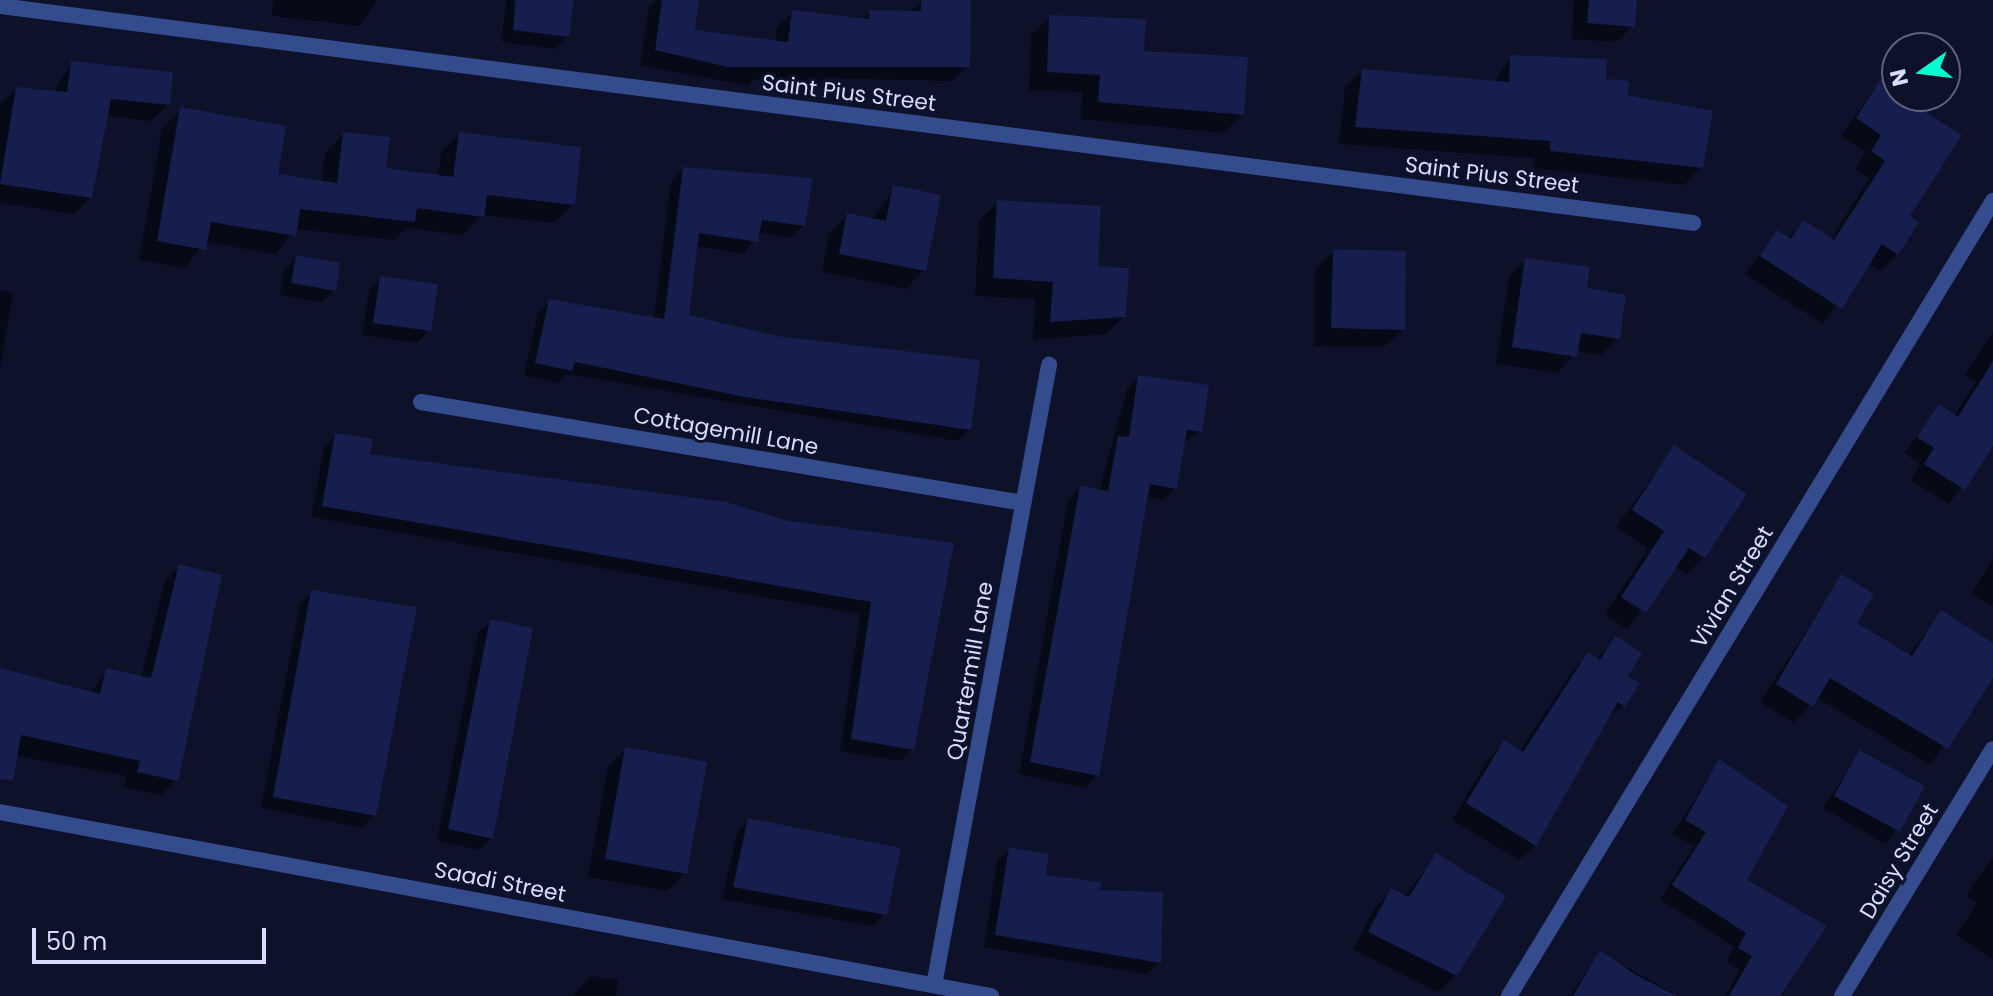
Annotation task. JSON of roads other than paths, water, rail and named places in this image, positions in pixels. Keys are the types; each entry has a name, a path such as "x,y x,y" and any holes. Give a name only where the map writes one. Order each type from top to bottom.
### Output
{"street":[{"name":"Saint Pius Street","path":"0,6 1693,223"},
{"name":"Vivian Street","path":"1509,996 1993,201"},
{"name":"Quartermill Lane","path":"934,985 1049,365"},
{"name":"Cottagemill Lane","path":"421,402 1023,503"},
{"name":"Daisy Street","path":"1842,996 1993,749"},
{"name":"Saadi Street","path":"0,812 991,996"}]}
